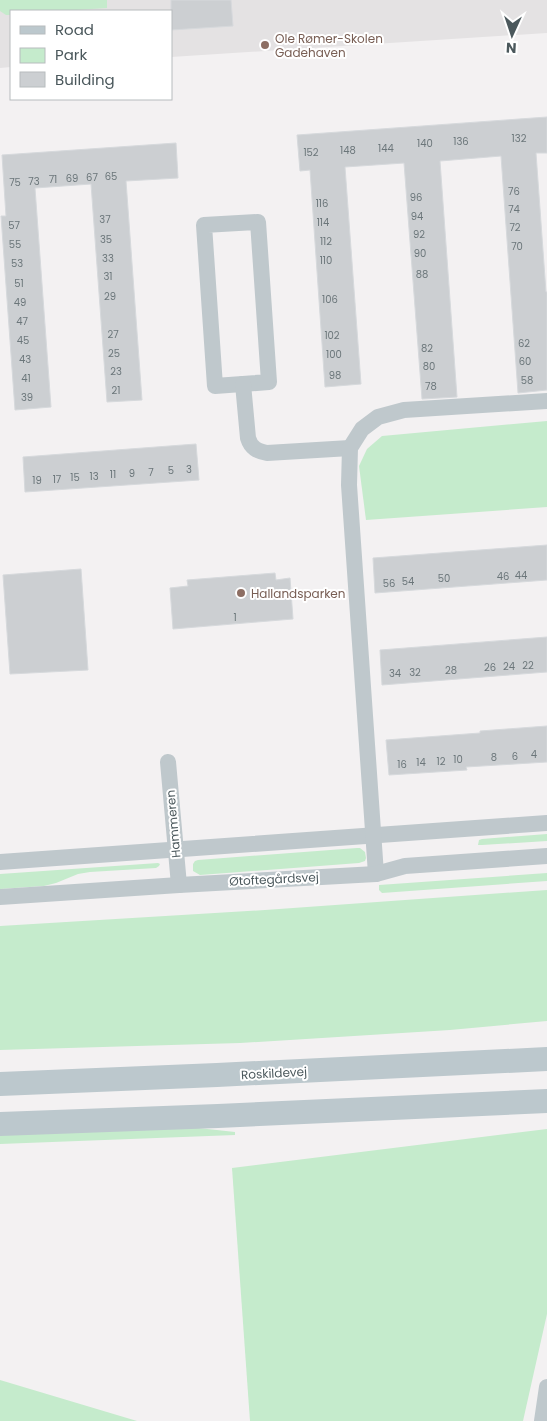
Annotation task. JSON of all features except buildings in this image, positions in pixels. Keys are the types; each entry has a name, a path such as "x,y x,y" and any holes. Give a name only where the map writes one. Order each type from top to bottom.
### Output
{"main road":[{"name":"Roskildevej","path":"0,1084 217,1076 547,1059"},
{"path":"0,1124 547,1101"}],"street":[{"path":"258,222 269,382 243,384 216,386 204,225 258,222"},
{"path":"243,384 248,438 255,449 267,453 350,448"},
{"path":"376,874 349,485 350,448 362,429 378,417 404,410 547,401"},
{"name":"Hammeren","path":"168,762 179,885"},
{"path":"0,862 547,823"},
{"name":"Øtoftegårdsvej","path":"0,897 376,874 405,866 547,856"},
{"path":"542,1421 547,1387"}],"shaded area":[{"name":"Ole Rømer-Skolen Gadehaven","path":"0,0 547,0 547,33 172,57 172,10 10,10 10,67 0,68"}],"green space":[{"path":"0,0 107,0 107,8 10,10 10,15 0,11"},
{"path":"547,421 547,507 366,520 359,466 367,449 382,436"},
{"path":"547,834 547,841 478,845 479,840 482,839"},
{"path":"360,848 365,852 366,858 365,861 359,863 200,875 193,871 193,864 198,860"},
{"path":"160,864 156,868 90,872 78,874 44,886 0,889 0,874"},
{"path":"547,873 547,881 382,893 379,890 379,885"},
{"path":"547,890 547,1021 450,1030 240,1043 0,1050 0,926"},
{"path":"189,1127 235,1132 235,1135 0,1144 0,1135"},
{"path":"547,1129 547,1314 523,1421 250,1421 232,1168"},
{"path":"0,1380 137,1421 0,1421"}],"place":[{"name":"Ole Rømer-Skolen Gadehaven","path":"265,45"},
{"name":"Hallandsparken","path":"241,593"}]}
